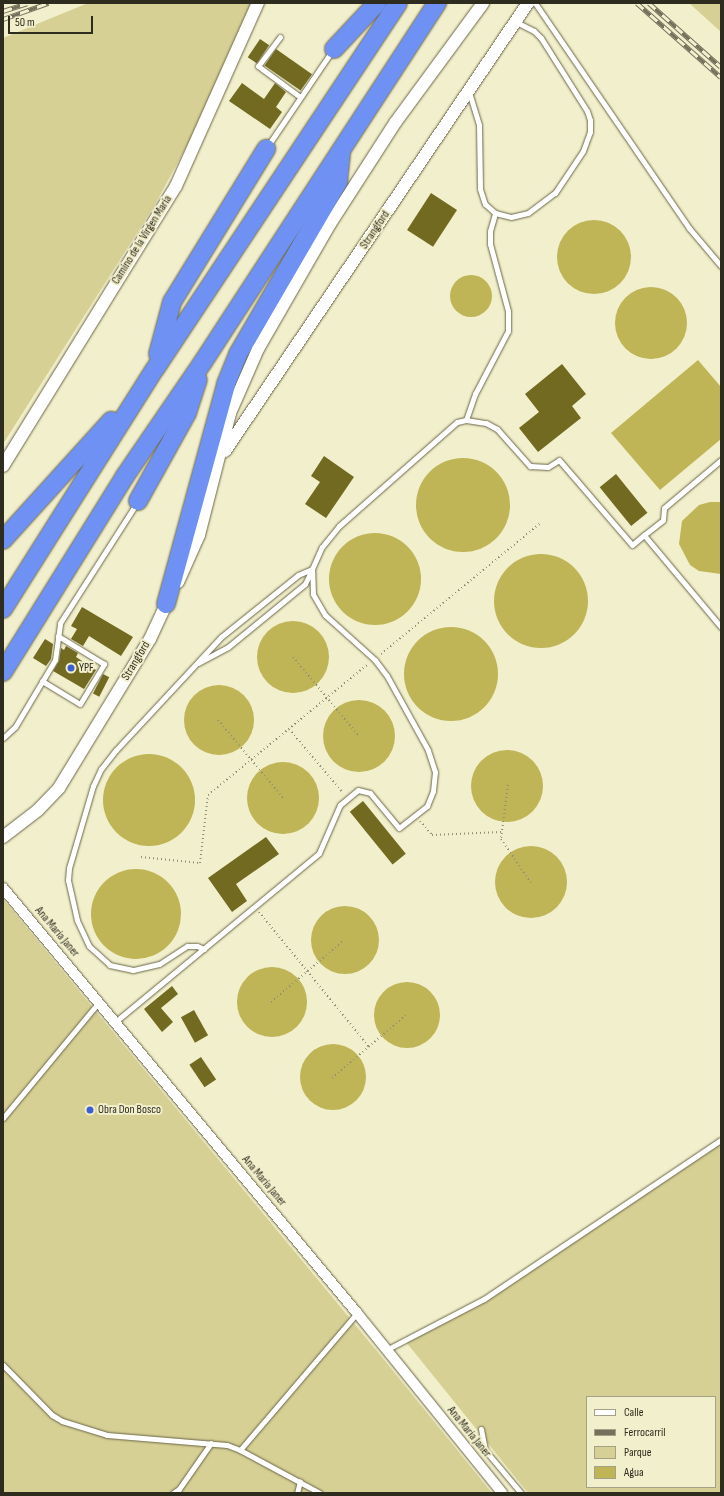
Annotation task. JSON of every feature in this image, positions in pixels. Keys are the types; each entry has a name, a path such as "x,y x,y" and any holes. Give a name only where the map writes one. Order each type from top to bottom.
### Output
{"highway":[{"path":"334,49 377,3"},
{"path":"3,608 150,375 398,3"},
{"path":"3,672 125,476 203,362 342,146 437,3"},
{"path":"166,604 226,384 238,354 338,182 342,146"},
{"path":"3,540 150,375 172,302 266,149"},
{"path":"138,501 187,413 203,362"}],"street":[{"name":"Camino de la Virgen María","path":"3,466 176,186 258,3"},
{"name":"Strangford","path":"3,837 38,810 58,788 150,639 192,554 220,457 230,413 242,381 326,231 395,123 483,3"},
{"name":"Strangford","path":"220,457 528,3"},
{"name":"Ana María Janer","path":"3,888 357,1313 502,1493"}],"lane":[{"path":"535,3 689,228 721,266"},
{"path":"469,91 479,125 480,188 485,204 495,213 511,217 528,213 556,192 583,151 590,132 587,111 541,38 534,31 516,22"},
{"path":"280,37 258,66 300,97"},
{"path":"266,149 334,49"},
{"path":"466,420 475,394 508,331 508,311 490,244 490,231 495,213"},
{"path":"193,665 228,647 305,584 322,547 339,526 457,422 466,420 486,423 497,429 530,466 548,467 559,460 632,546 663,520 664,508 721,460"},
{"path":"3,738 15,727 55,660 60,623 138,501"},
{"path":"644,535 721,627"},
{"path":"115,1022 319,853 340,805 358,790 370,793 399,828 427,806 433,791 435,772 428,750 387,676 374,660 325,615 313,594 312,569"},
{"path":"204,949 198,946 187,946 147,969 133,970 110,965 95,953 82,933 68,880 69,868 93,786 101,769 193,665 221,637 298,575 312,569"},
{"path":"42,681 80,704 104,664 58,636"},
{"path":"3,1118 99,1002"},
{"path":"386,1350 484,1300 721,1140"},
{"path":"240,1450 357,1313"},
{"path":"3,1365 52,1415 72,1425 107,1435 211,1443 240,1450 320,1493"},
{"path":"481,1429 485,1450 521,1493"},
{"path":"174,1493 179,1489 211,1443"},
{"path":"297,1493 300,1481"}],"path":[{"path":"141,857 200,863 208,795 539,524"},
{"path":"293,657 359,736"},
{"path":"218,720 284,799"},
{"path":"289,729 348,798"},
{"path":"508,785 500,839 531,883"},
{"path":"415,816 432,835 501,832"},
{"path":"255,906 369,1047"},
{"path":"271,1002 344,940"},
{"path":"332,1078 406,1015"}],"green space":[{"path":"88,3 251,3 189,142 154,206 3,444 3,38"},
{"path":"689,3 721,3 721,32"},
{"name":"Obra Don Bosco","path":"3,899 381,1356 492,1493 3,1493"},
{"path":"721,1140 721,1493 528,1493 406,1342 484,1299"}],"water":[{"path":"594,220 615,226 625,236 631,257 625,278 615,288 594,294 573,288 563,278 557,257 563,236 573,226"},
{"path":"467,275 475,275 483,278 489,284 492,296 489,308 483,314 475,317 467,317 459,314 453,308 450,300 450,292 453,284 459,278"},
{"path":"644,287 658,287 665,289 677,297 685,309 687,323 685,337 677,349 665,357 658,359 644,359 637,357 625,349 617,337 615,330 615,316 617,309 625,297 637,289"},
{"path":"698,360 721,387 721,439 660,490 611,433"},
{"path":"463,458 481,461 496,472 507,487 510,505 507,523 496,538 481,549 463,552 445,549 430,538 419,523 416,505 419,487 430,472 445,461"},
{"path":"710,502 721,502 721,574 699,571 690,565 679,544 682,521 699,505"},
{"path":"375,533 393,536 408,546 418,561 421,579 418,597 408,612 393,622 375,625 357,622 342,612 332,597 329,579 332,561 342,546 357,536"},
{"path":"541,554 559,557 574,568 585,583 588,601 585,619 574,634 559,645 541,648 523,645 508,634 497,619 494,601 497,583 508,568 523,557"},
{"path":"293,621 313,627 323,637 329,657 323,677 313,687 293,693 273,687 263,677 257,657 263,637 273,627"},
{"path":"451,627 469,631 484,641 494,656 498,674 494,692 484,707 469,717 451,721 433,717 418,707 408,692 404,674 408,656 418,641 433,631"},
{"path":"212,685 226,685 239,691 248,700 252,706 254,720 252,734 244,745 233,753 226,755 212,755 205,753 194,745 186,734 184,727 184,713 186,706 194,695 205,687"},
{"path":"359,700 379,706 389,716 395,736 389,756 379,766 359,772 339,766 329,756 323,736 329,716 339,706"},
{"path":"507,750 527,756 537,766 543,786 537,806 527,816 507,822 487,816 477,806 471,786 477,766 487,756"},
{"path":"149,754 158,755 175,762 187,774 194,791 194,809 187,826 175,838 158,845 149,846 140,845 123,838 111,826 104,809 103,800 104,791 111,774 123,762 140,755"},
{"path":"283,762 303,768 313,778 319,798 313,818 303,828 283,834 263,828 253,818 247,798 253,778 263,768"},
{"path":"531,846 551,852 561,862 567,882 561,902 551,912 531,918 511,912 501,902 495,882 501,862 511,852"},
{"path":"136,869 153,873 168,882 177,897 181,914 177,931 168,946 153,955 136,959 119,955 104,946 95,931 91,914 95,897 104,882 119,873"},
{"path":"338,906 352,906 364,912 373,921 379,933 377,953 369,964 358,972 352,974 338,974 332,972 321,964 313,953 311,947 311,933 313,927 321,916 332,908"},
{"path":"272,967 285,970 297,977 304,989 307,1002 304,1015 297,1027 285,1034 272,1037 259,1034 247,1027 240,1015 237,1002 240,989 247,977 259,970"},
{"path":"401,982 413,982 425,987 435,997 440,1009 438,1028 425,1043 413,1048 401,1048 389,1043 379,1033 374,1021 374,1009 379,997 389,987"},
{"path":"333,1044 346,1047 356,1054 363,1064 366,1077 363,1090 356,1100 346,1107 333,1110 320,1107 310,1100 303,1090 300,1077 303,1064 310,1054 320,1047"}],"building":[{"path":"260,39 269,45 257,63 248,57"},
{"path":"276,49 312,74 301,91 265,65"},
{"path":"242,83 264,99 275,83 286,92 276,107 282,112 270,129 229,101"},
{"path":"431,193 457,210 433,247 407,230"},
{"path":"562,364 586,394 572,406 581,418 538,452 519,428 539,412 525,394"},
{"path":"324,456 354,477 326,518 305,504 320,482 311,476"},
{"path":"616,474 647,513 631,526 600,487"},
{"path":"82,607 133,637 121,656 89,636 83,646 71,639 77,629 71,626"},
{"path":"45,639 53,644 51,659 46,666 33,658"},
{"path":"66,646 78,653 76,657 96,670 84,689 53,671 59,661 61,648 64,650"},
{"path":"103,674 109,677 99,697 93,694"},
{"path":"363,801 406,854 393,865 350,812"},
{"path":"266,837 279,854 236,884 247,901 232,912 208,878"},
{"path":"172,986 178,994 161,1008 173,1022 162,1032 144,1009"},
{"path":"194,1010 208,1035 195,1043 181,1017"},
{"path":"201,1057 216,1079 204,1087 189,1065"}],"railway":[{"path":"3,11 27,3"},
{"path":"3,19 48,3"},
{"path":"637,3 721,77"},
{"path":"649,3 721,67"}],"place":[{"name":"YPF","path":"71,668"},
{"name":"Obra Don Bosco","path":"90,1110"}]}
